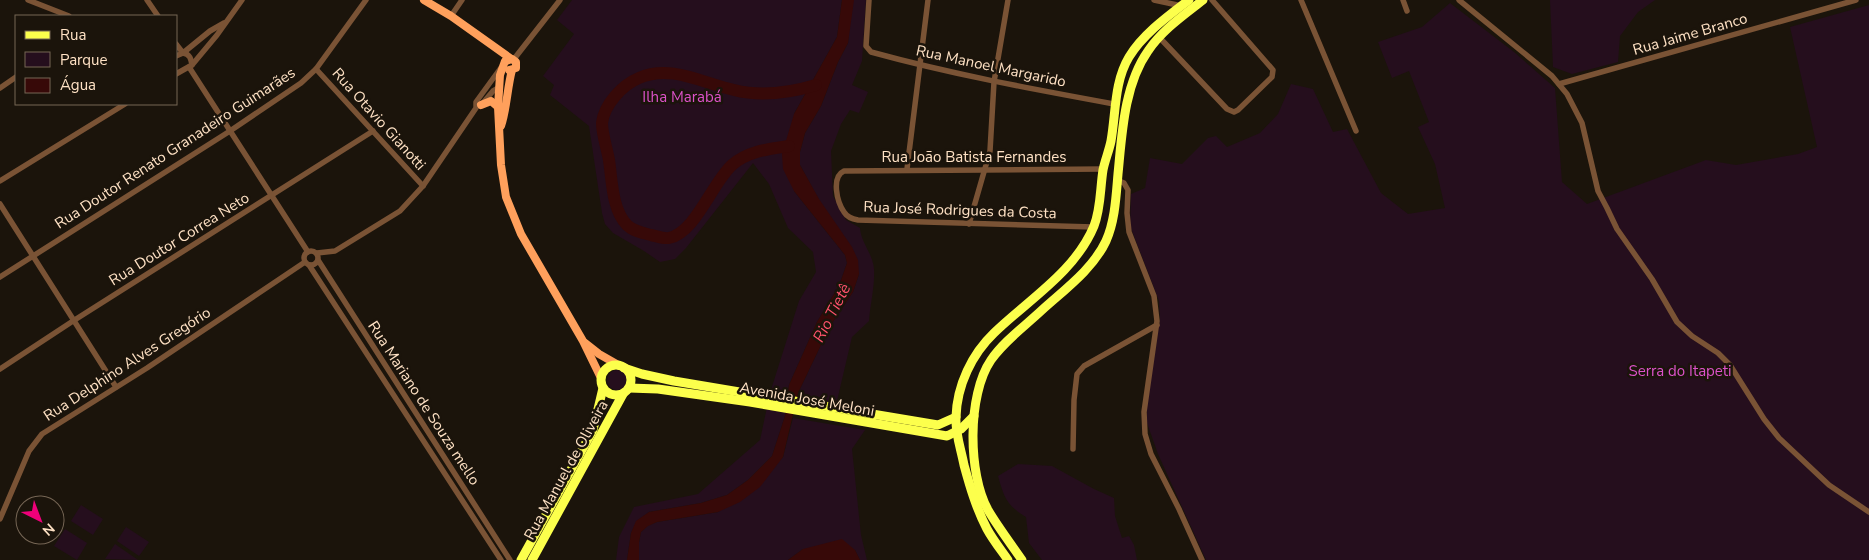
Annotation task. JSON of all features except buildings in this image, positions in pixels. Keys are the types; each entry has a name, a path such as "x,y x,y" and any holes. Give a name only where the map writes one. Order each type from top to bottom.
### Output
{"main road":[{"path":"1022,560 987,509 978,484 973,442 974,407 980,384 991,360 999,349 1088,266 1101,250 1110,230 1114,211 1121,140 1128,99 1138,68 1147,51 1159,36 1204,0"},
{"path":"1008,560 988,531 973,500 957,432 956,417 963,382 971,361 994,333 1060,275 1079,251 1093,227 1098,212 1104,169 1111,141 1114,104 1128,58 1139,43 1186,3"},
{"path":"610,366 622,367 628,371 631,379 626,391 614,395 603,388 601,378 610,366"},
{"name":"Avenida José Meloni","path":"622,367 642,374 751,399"},
{"name":"Rua Manuel de Oliveira","path":"521,560 593,430 603,388"},
{"name":"Avenida José Meloni","path":"626,391 658,389 751,399 947,436 957,432"},
{"name":"Rua Manuel de Oliveira","path":"532,560 626,391"},
{"name":"Avenida José Meloni","path":"811,409 938,425 956,417"},
{"path":"957,432 974,416"}],"street":[{"path":"28,0 41,2 67,15"},
{"path":"146,0 157,15"},
{"path":"178,73 188,67 242,0"},
{"name":"Rua Doutor Renato Granadeiro Guimarães","path":"0,276 230,131 301,83 316,69 366,0"},
{"path":"424,0 493,47 508,62"},
{"path":"450,16 462,0"},
{"path":"479,106 476,102 560,0"},
{"name":"Rua Manoel Margarido","path":"869,0 866,46 871,52 921,66 994,82 1114,104"},
{"path":"907,169 928,0"},
{"path":"969,224 990,151 994,82 1008,0"},
{"path":"1154,0 1186,3"},
{"path":"1159,36 1227,109 1234,112 1238,110 1272,77 1273,70 1212,0"},
{"path":"1301,0 1356,131"},
{"path":"1403,0 1407,11"},
{"path":"1459,0 1552,76 1574,104 1582,123 1598,191 1606,208 1617,229 1652,279 1677,322 1692,336 1718,353 1730,365 1778,438 1829,485 1869,512"},
{"name":"Rua Jaime Branco","path":"1559,84 1856,0"},
{"path":"178,55 210,31 226,22"},
{"path":"178,47 183,53 190,57 188,67 308,252"},
{"path":"500,128 498,107 504,86 512,70 506,69 508,62"},
{"path":"500,128 505,114 504,86 500,75 508,62"},
{"path":"178,67 188,67"},
{"name":"Rua Otavio Gianotti","path":"316,69 423,186"},
{"path":"0,88 15,78"},
{"path":"317,257 335,252 408,204 423,186 479,106 492,91 504,86"},
{"path":"479,106 491,101 498,107"},
{"path":"0,181 123,105"},
{"name":"Avenida José Meloni","path":"500,128 501,165 510,209 521,234 583,341 601,378"},
{"name":"Rua Doutor Correa Neto","path":"0,369 373,131"},
{"name":"Rua João Batista Fernandes","path":"844,171 907,169 1104,169"},
{"name":"Rua José Rodrigues da Costa","path":"844,171 840,172 837,179 839,200 844,212 853,218 969,224 1093,227"},
{"path":"1117,180 1124,183 1128,190 1127,213 1129,232 1154,296 1156,309 1157,325 1144,412 1145,434 1151,454 1202,560"},
{"path":"0,204 116,387"},
{"path":"308,252 312,251 317,257"},
{"path":"308,252 304,256 307,263 315,264 317,257"},
{"name":"Rua Mariano de Souza mello","path":"317,257 510,560"},
{"name":"Rua Mariano de Souza mello","path":"307,263 501,560"},
{"name":"Rua Delphino Alves Gregório","path":"0,519 29,451 42,434 307,263"},
{"path":"1073,449 1074,400 1077,374 1084,366 1157,325"},
{"name":"Avenida José Meloni","path":"583,341 599,354 622,367"}],"green space":[{"name":"Ilha Marabá","path":"572,0 842,0 837,37 794,114 794,191 845,255 847,263 839,286 817,322 789,385 785,416 772,456 748,480 727,495 701,503 649,512 637,521 631,533 627,560 616,560 619,537 634,507 698,494 760,440 770,393 799,301 816,272 813,252 788,228 769,184 753,163 686,248 675,259 660,262 613,233 605,224 602,213 589,126 550,95 554,85 543,76 574,34 557,20"},
{"path":"851,0 866,0 862,61 852,85 868,92 859,113 850,110 841,124 831,151 833,196 846,220 860,228 862,239 872,258 874,275 869,321 852,337 836,405 797,398 830,326 853,292 859,274 800,165 800,152 805,133 821,106 838,62 848,43"},
{"path":"1550,0 1655,0 1638,12 1620,36 1618,62 1572,74 1553,67"},
{"name":"Serra do Itapeti","path":"1450,3 1514,52 1555,88 1562,182 1587,204 1706,160 1736,165 1798,154 1817,147 1790,27 1869,5 1869,560 1206,560 1158,454 1147,423 1147,405 1160,319 1159,301 1130,226 1131,194 1145,188 1150,158 1182,164 1208,138 1216,136 1227,147 1260,133 1278,114 1291,84 1313,89 1333,132 1347,129 1381,193 1408,214 1445,208 1435,164 1418,127 1429,122 1409,71 1392,78 1378,42 1422,27"},
{"path":"617,370 624,373 627,380 624,387 617,390 610,387 607,380 610,373"},
{"path":"793,418 865,430 852,449 861,535 867,560 860,560 855,550 803,549 788,560 639,560 641,532 647,526 657,522 718,512 783,457"},
{"path":"1018,464 1052,466 1114,498 1115,516 1122,538 1129,536 1134,545 1137,560 1042,560 1029,543 1026,517 1007,500 998,476"},
{"path":"81,505 103,519 93,535 71,521"},
{"path":"126,527 149,542 139,556 117,541"},
{"path":"65,529 87,543 77,560 54,546 65,545"},
{"path":"115,544 138,560 105,559"}],"water":[{"name":"Rio Tietê","path":"842,0 854,0 848,43 838,62 821,106 805,133 800,152 800,165 819,199 852,247 858,260 859,274 853,292 830,326 798,393 783,457 760,487 740,502 718,512 657,522 648,526 641,532 639,560 627,560 631,533 636,521 649,512 701,503 727,495 748,480 772,456 785,416 789,385 817,322 839,286 847,263 845,255 794,191 783,169 782,154 794,114 837,37"},
{"path":"842,539 855,550 860,560 788,560 803,549"}],"waterway":[{"path":"789,146 759,151 738,160 725,173 696,217 687,227 679,234 665,238 635,230 629,227 622,219 614,194 602,123 606,109 615,96 626,85 651,74 675,74 734,90 765,94 785,92 816,85"}]}
